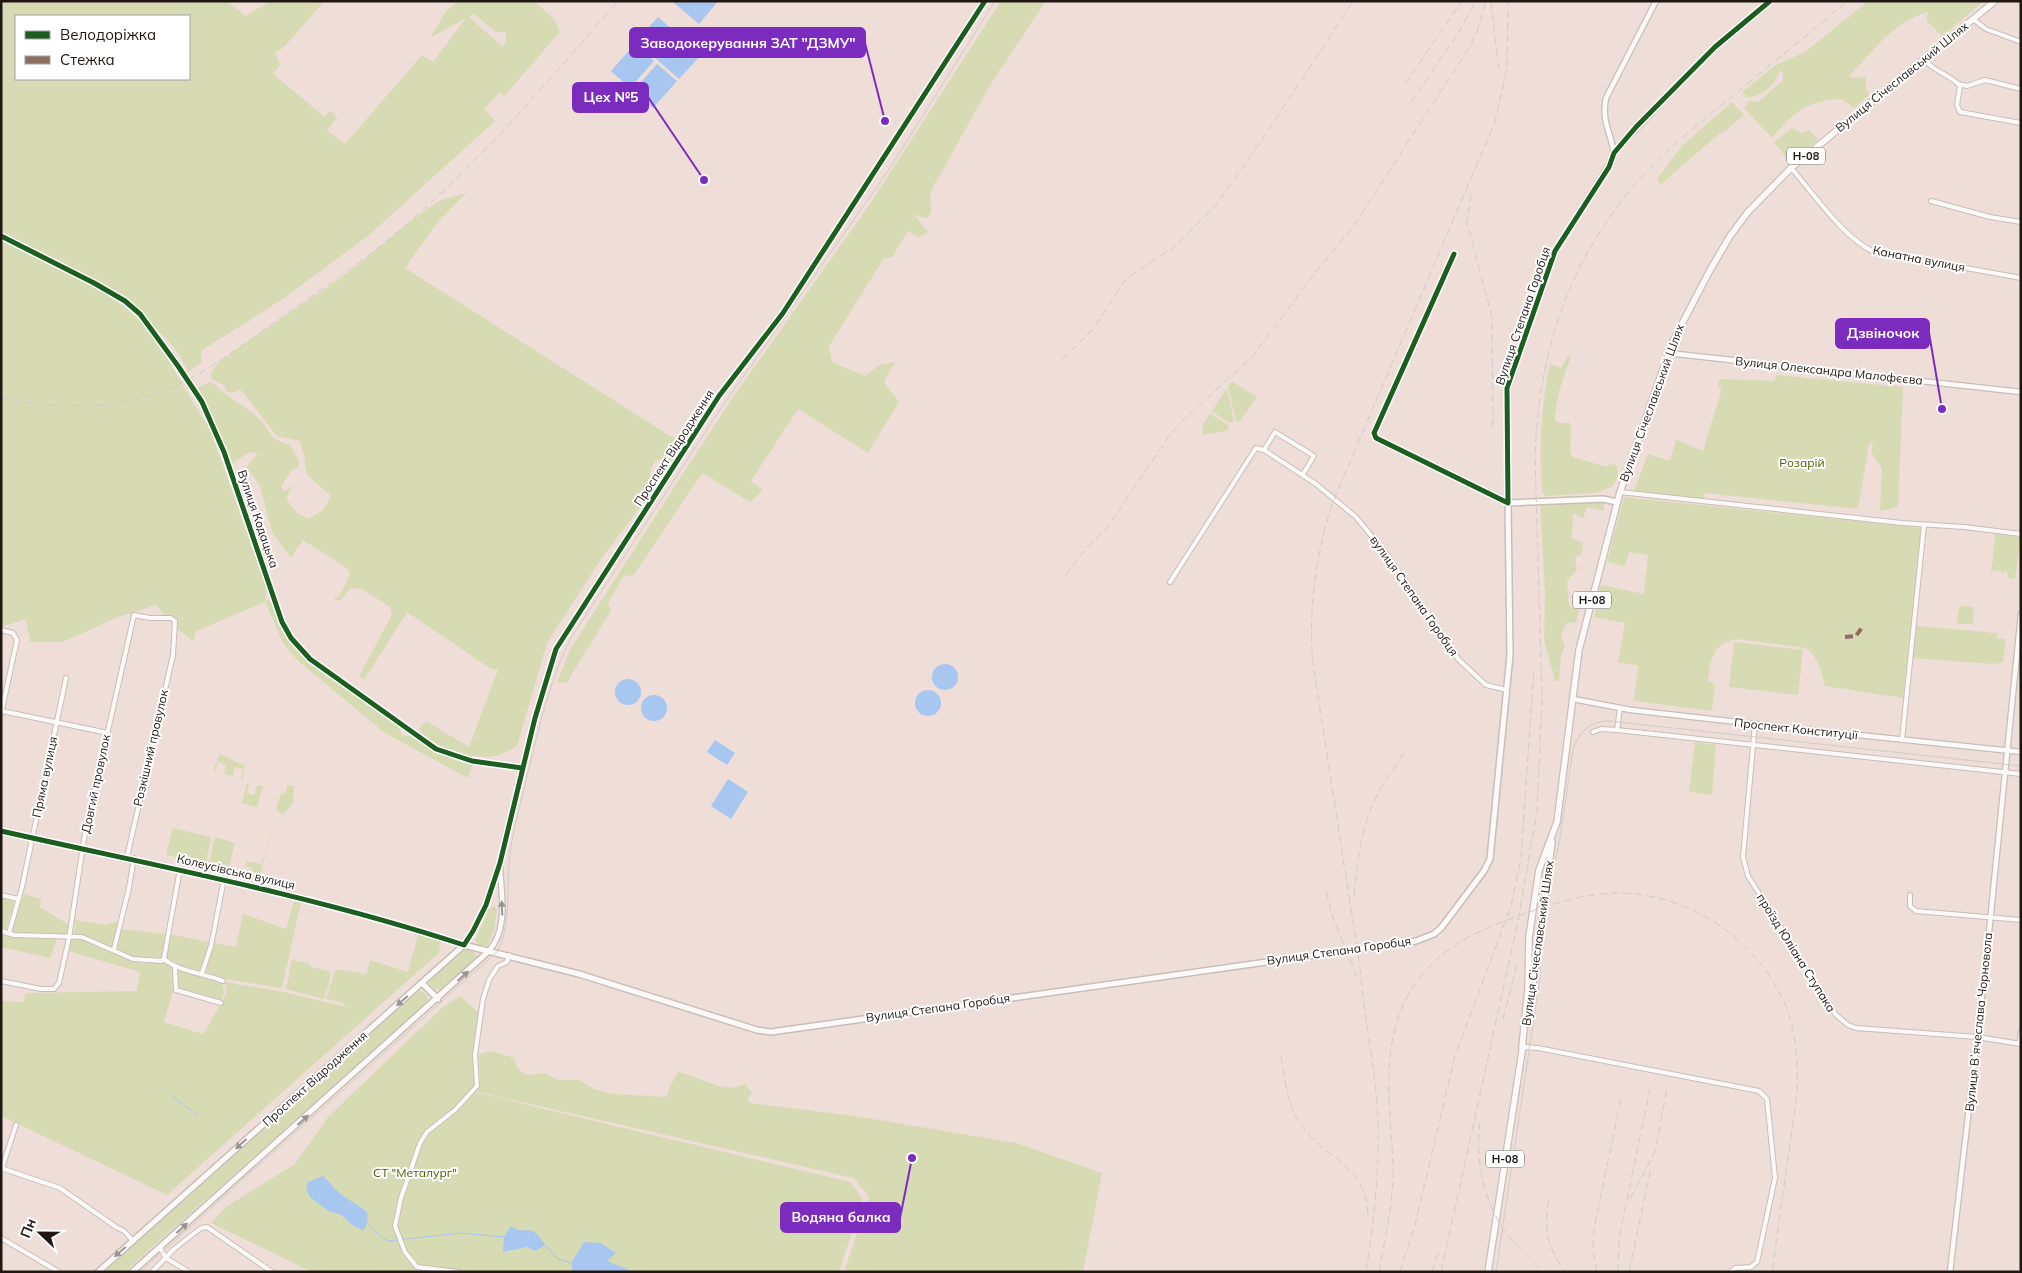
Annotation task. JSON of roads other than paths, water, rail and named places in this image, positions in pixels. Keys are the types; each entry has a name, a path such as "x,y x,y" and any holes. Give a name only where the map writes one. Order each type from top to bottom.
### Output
{"main road":[{"name":"Вулиця Січеславський Шлях","path":"1522,1046 1528,989 1529,937 1539,870 1552,840 1557,822 1579,650 1620,492 1668,353 1691,302 1730,236 1748,212 1791,168 1995,1"},
{"path":"1508,503 1603,499 1617,502"},
{"name":"Вулиця Степана Горобця","path":"464,945 509,955 690,1008 757,1030 772,1032 1425,939 1441,928 1484,871 1490,860 1510,655 1508,503"},
{"name":"Вулиця Січеславський Шлях","path":"1488,1272 1532,990 1552,840"},
{"name":"Проспект Відродження","path":"98,1272 464,945"},
{"name":"Проспект Відродження","path":"132,1272 438,999 489,951"},
{"path":"422,983 438,999"}],"street":[{"name":"Проспект Відродження","path":"464,945 486,905 500,863 522,768 550,664 565,633 719,396 783,313 985,1"},
{"path":"1656,1 1606,98 1604,121 1614,153 1715,46 1770,1"},
{"path":"1973,19 1986,29 2018,41 2021,36"},
{"path":"1928,63 1936,71 1951,77 1958,84 1967,86 1985,80 2021,89"},
{"path":"1958,84 1960,94 1957,104 1960,112 2021,123"},
{"name":"Вулиця Степана Горобця","path":"1508,503 1507,388 1555,251 1609,167 1614,153"},
{"name":"Канатна вулиця","path":"1791,168 1858,244 1872,251 2021,278"},
{"path":"1931,202 1990,217 2021,222"},
{"name":"Вулиця Кодацька","path":"1,236 125,301 140,314 178,366 202,402 224,452 282,622 300,649 310,659 436,749 466,760 522,768"},
{"path":"1454,254 1374,434 1376,438 1508,503"},
{"name":"Вулиця Олександра Малофєєва","path":"1668,353 2021,392"},
{"path":"1170,582 1256,448 1264,450 1276,432 1314,456 1303,474"},
{"name":"вулиця Степана Горобця","path":"1264,450 1303,474 1335,497 1369,531 1460,660 1486,685 1507,690"},
{"path":"1620,492 2021,534"},
{"path":"1902,740 1924,525"},
{"path":"2004,772 2021,614"},
{"name":"Довгий провулок","path":"1,981 41,989 54,989 59,984 70,938 83,849 134,615 150,618 171,618 175,621 175,640"},
{"path":"1,630 13,633 17,640 2,713 108,733"},
{"name":"Розкішний провулок","path":"127,857 175,640"},
{"name":"Пряма вулиця","path":"9,933 32,838 66,678"},
{"name":"Проспект Конституції","path":"1573,699 1620,708 1755,724 2021,752"},
{"path":"1617,730 1620,708"},
{"name":"проїзд Юліана Ступака","path":"1755,724 1743,858 1748,876 1836,1015 1848,1025 1856,1028 1977,1037 2020,1044"},
{"path":"1593,732 1601,729 1617,730 2021,774"},
{"name":"Вулиця Вʼячеслава Чорновола","path":"1950,1272 1990,917 2004,772"},
{"name":"Колеусівська вулиця","path":"1,831 180,869 395,923 464,945"},
{"path":"114,949 129,888 134,858"},
{"name":"Проспект Відродження","path":"489,951 499,936 502,921 500,863"},
{"path":"180,869 164,958 167,963 176,968 202,973 223,981"},
{"path":"202,973 211,946 224,880"},
{"path":"1,895 18,899"},
{"path":"1910,895 1910,906 1916,911 2021,920"},
{"path":"1,932 70,938 82,937 114,949 133,960 162,961 164,958"},
{"path":"458,1272 417,1267 405,1252 395,1223 413,1164 425,1135 455,1110 477,1086 475,1055 483,999 489,980 498,966 501,953"},
{"path":"498,966 505,964 509,955"},
{"path":"176,968 176,990 221,1003"},
{"path":"2020,1044 2021,1032"},
{"path":"1522,1046 1759,1091 1767,1099 1775,1178 1758,1262 1751,1267 1735,1268 1731,1272"},
{"path":"16,1125 2,1168 60,1188 124,1231 132,1241"},
{"path":"152,1272 201,1228 213,1229 272,1272"},
{"path":"1,1238 59,1272"},
{"path":"160,1248 166,1258 189,1272"}],"water":[{"path":"672,1 718,1 699,24"},
{"path":"658,17 701,55 679,79 636,41"},
{"path":"635,44 654,61 630,88 611,71"},
{"path":"657,64 677,81 653,108 633,91"},
{"path":"945,664 954,668 958,677 954,686 945,690 936,686 932,677 936,668"},
{"path":"628,679 637,683 641,692 637,701 628,705 619,701 615,692 619,683"},
{"path":"928,690 937,694 941,703 937,712 928,716 919,712 915,703 919,694"},
{"path":"654,695 663,699 667,708 663,717 654,721 645,717 641,708 645,699"},
{"path":"715,740 735,753 727,765 707,752"},
{"path":"728,779 748,792 731,819 711,806"},
{"path":"323,1176 339,1193 366,1211 368,1216 366,1227 363,1230 354,1226 340,1214 330,1212 310,1197 306,1189 308,1182"},
{"path":"511,1226 516,1229 532,1231 540,1237 545,1245 535,1251 527,1247 503,1252 504,1237"},
{"path":"584,1242 601,1243 616,1253 607,1261 634,1272 571,1272 573,1260"}],"waterway":[{"path":"172,1096 197,1115"},
{"path":"367,1222 380,1236 388,1241 461,1233 504,1237"},
{"path":"545,1245 558,1259 572,1263"}],"tram line":[{"path":"140,1272 498,951 506,926 509,859 517,819 545,706 563,654 571,638 719,411 888,171 995,1"},
{"path":"1496,1272 1540,977 1543,925 1560,838 1573,749 1578,737 1586,729 1596,723 1609,721 2021,766"}],"railway":[{"path":"1,398 42,404 83,406 125,402 180,384 210,367 357,264 430,204 513,120 618,1"},
{"path":"1062,360 1094,328 1126,279 1174,247 1215,206 1264,137 1353,1"},
{"path":"1405,84 1462,1"},
{"path":"1411,102 1457,35 1476,1"},
{"path":"1065,576 1087,547 1107,528 1169,436 1184,419 1253,356 1311,278 1353,227 1469,48 1477,32 1486,1"},
{"path":"1491,1 1499,71"},
{"path":"1366,1272 1377,1182 1378,1115 1360,967 1313,664 1312,622 1315,579 1323,537 1335,497 1495,122 1507,68 1508,1"},
{"path":"1441,1272 1518,921 1537,812 1542,699 1535,456 1543,381 1550,346 1561,311 1591,246 1611,215 1645,172 1668,150 1848,1"},
{"path":"1471,194 1467,222 1492,317 1493,429"},
{"path":"1400,1272 1415,1225 1455,1056 1511,906 1521,858 1534,667"},
{"path":"1354,895 1359,854 1372,805 1380,789 1406,750"},
{"path":"1326,891 1333,918 1357,977"},
{"path":"1379,1272 1389,1219 1393,1178 1389,1103 1392,1041 1405,1001 1415,984 1439,957 1486,928 1569,900 1606,893 1644,895 1670,901 1695,911 1718,924 1739,940 1757,959 1773,981 1785,1004 1796,1048 1797,1094 1772,1272"},
{"path":"1503,1019 1517,964"},
{"path":"1281,1056 1287,1092 1297,1118 1312,1138 1354,1174 1366,1200 1368,1219"},
{"path":"1630,1199 1655,1152 1667,1088"},
{"path":"1618,1272 1619,1238 1650,1089"},
{"path":"1597,1272 1593,1250 1594,1228 1622,1094"},
{"path":"1480,1122 1480,1163 1490,1205 1507,1235 1542,1272"},
{"path":"1629,1272 1651,1167"},
{"path":"1549,1200 1547,1210 1548,1238 1555,1255 1566,1272"},
{"path":"1432,1272 1439,1251"}],"place":[{"name":"Заводокерування ЗАТ \"ДЗМУ\"","path":"885,121"},
{"name":"Цех №5","path":"704,180"},
{"name":"Дзвіночок","path":"1942,409"},
{"name":"Водяна балка","path":"912,1158"}],"park label":[{"name":"Розарій","path":"1802,463"},
{"name":"СТ \"Металург\"","path":"415,1173"}]}
